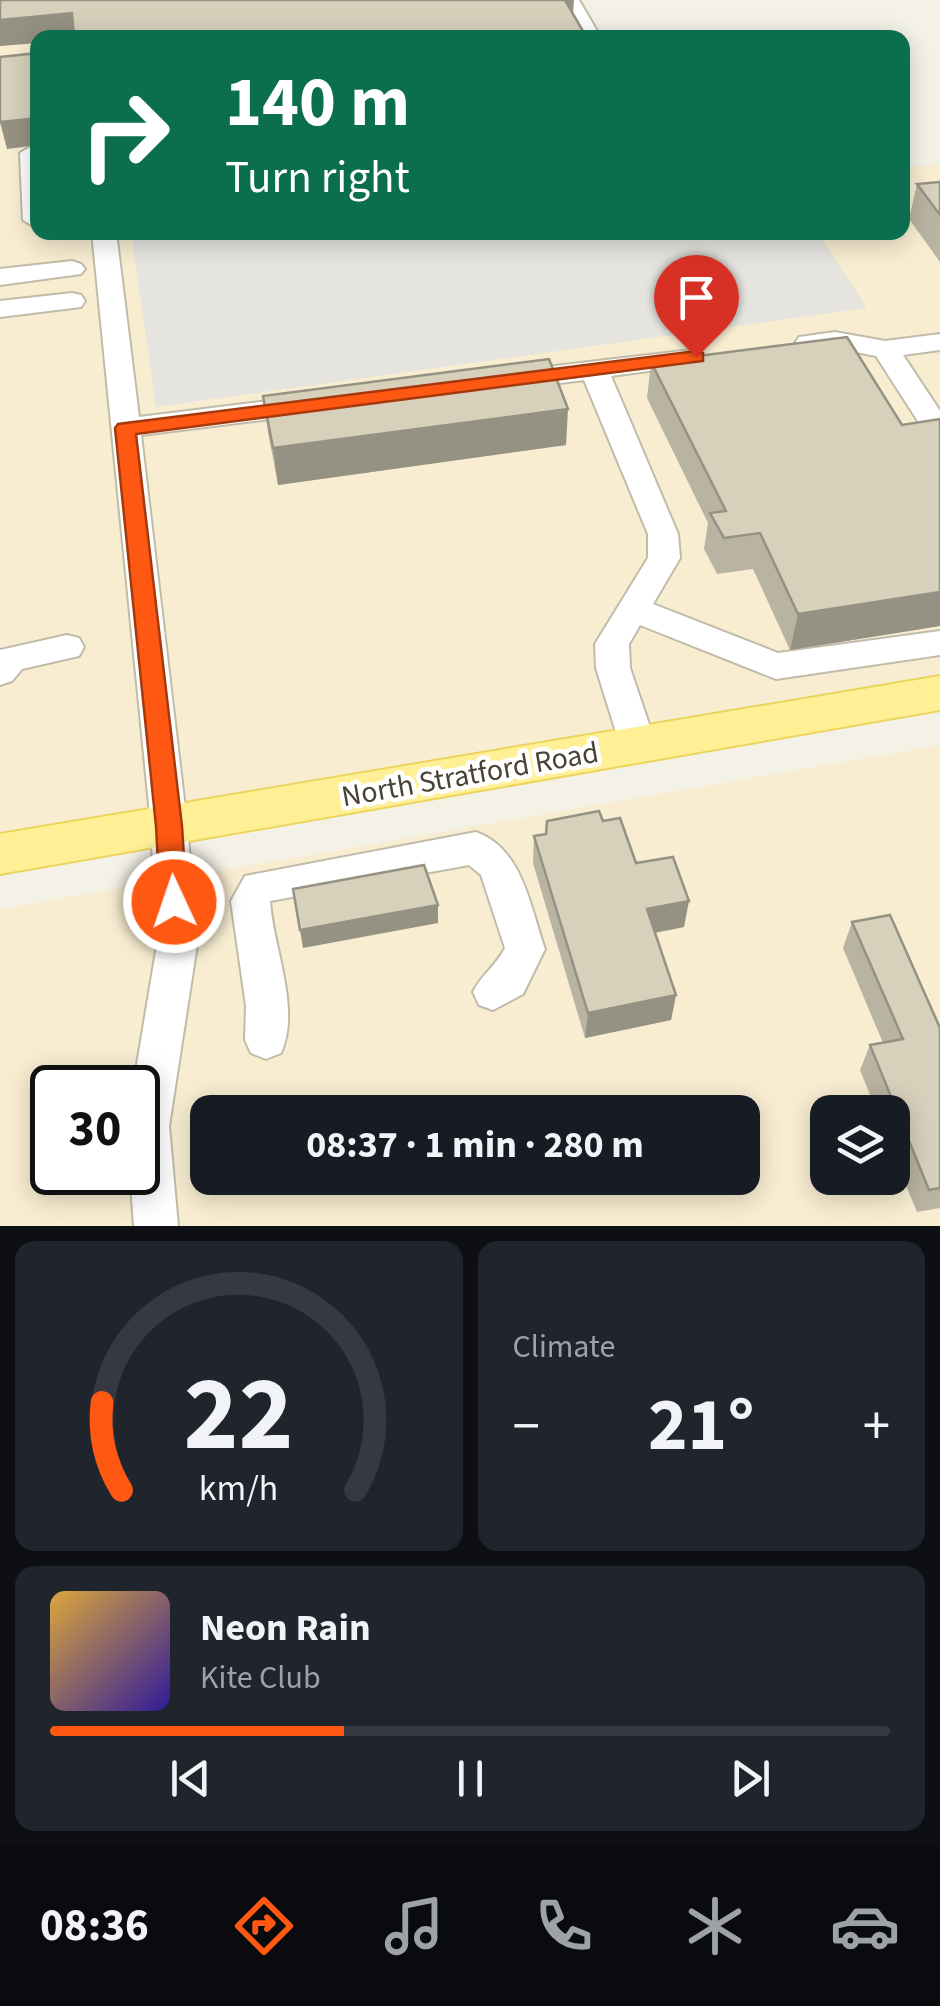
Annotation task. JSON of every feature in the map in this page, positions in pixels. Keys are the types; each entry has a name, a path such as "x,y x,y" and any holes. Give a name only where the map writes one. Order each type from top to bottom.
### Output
{"main road":[{"name":"North Stratford Road","path":"0,854 940,693"}],"street":[{"path":"569,0 586,30"},
{"path":"105,240 169,826 177,945 148,1126 156,1226"},
{"path":"0,277 72,269"},
{"path":"0,309 72,300"},
{"path":"785,346 836,340 885,350 940,342"},
{"path":"885,350 940,434"},
{"path":"484,384 714,355"},
{"path":"594,370 663,534 664,558 612,644 613,668 638,745"},
{"path":"125,428 335,402"},
{"path":"634,609 776,666 940,643"},
{"path":"0,672 10,659 67,648"},
{"path":"266,1040 266,1006 250,901 258,886 476,848 497,866 525,948 509,981 493,992"}],"shaded area":[{"path":"0,0 582,0 599,30 30,30 30,240 910,240 910,167 940,163 940,693 0,854"},
{"path":"132,240 823,240 867,308 156,407"},
{"path":"940,745 940,1226 0,1226 0,909"}],"building":[{"path":"0,0 565,0 582,30 73,30 72,13 0,20"},
{"path":"30,54 30,119 0,122 0,57"},
{"path":"940,182 940,215 917,184"},
{"path":"847,337 902,425 940,419 940,592 798,614 760,533 724,538 710,513 726,511 651,362"},
{"path":"549,359 568,409 273,448 263,396"},
{"path":"599,811 603,821 620,818 636,863 673,857 689,901 647,909 676,995 588,1013 534,836 546,834 547,821"},
{"path":"424,865 438,905 300,930 293,889"},
{"path":"890,915 940,1028 940,1188 929,1190 910,1143 910,1095 890,1095 870,1045 903,1039 852,922"}],"route":[{"path":"174,902 125,428 696,357"}]}
